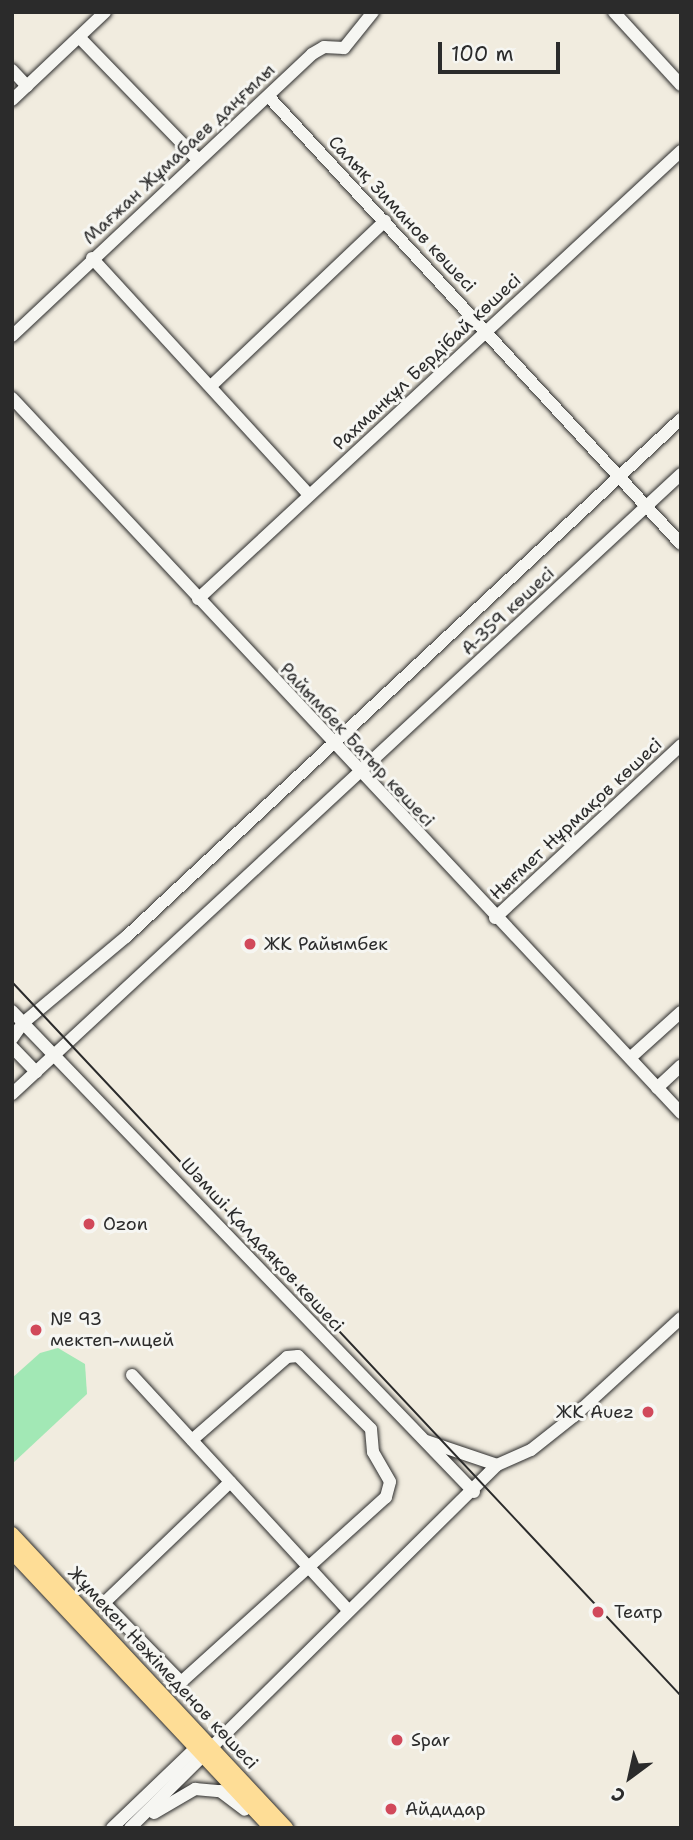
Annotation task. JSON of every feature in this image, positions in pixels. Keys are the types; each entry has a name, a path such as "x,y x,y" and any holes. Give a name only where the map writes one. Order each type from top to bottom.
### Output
{"main road":[{"name":"Жұмекен Нәжімеденов көшесі","path":"12,1534 271,1828"},
{"name":"Жұмекен Нәжімеденов көшесі","path":"12,1552 204,1749 286,1828"}],"street":[{"path":"12,100 105,12"},
{"name":"Мағжан Жұмабаев даңғылы","path":"12,336 312,54 324,47 344,48 373,12"},
{"path":"614,12 681,85"},
{"path":"79,37 198,160"},
{"path":"12,70 27,86"},
{"name":"Салық Зиманов көшесі","path":"268,96 487,331 617,478 681,544"},
{"name":"Рахманқұл Бердібай көшесі","path":"198,600 681,151"},
{"path":"211,386 385,221"},
{"path":"92,258 309,495"},
{"name":"Райымбек Батыр көшесі","path":"12,398 359,774 681,1113"},
{"path":"12,1039 23,1023 126,937 681,419"},
{"name":"А-359 көшесі","path":"12,1094 681,474"},
{"name":"Нығмет Нұрмақов көшесі","path":"495,918 681,745"},
{"name":"Шәмші Қалдаяқов көшесі","path":"12,1011 474,1492"},
{"path":"630,1058 681,1012"},
{"path":"12,1047 36,1072"},
{"path":"657,1087 681,1066"},
{"path":"112,1828 225,1730 444,1517 474,1492 497,1465 531,1450 574,1416 681,1318"},
{"path":"192,1440 287,1357 307,1364 370,1429 373,1452 390,1482 386,1497 181,1682 104,1603 230,1482"},
{"path":"132,1375 348,1610"},
{"path":"423,1440 497,1465"},
{"path":"132,1828 204,1749"},
{"path":"132,1828 195,1789 234,1798 263,1828"}],"green space":[{"path":"58,1348 85,1364 87,1394 12,1464 12,1378 40,1353"}],"tram line":[{"path":"12,982 681,1696"}],"place":[{"name":"ЖК Райымбек","path":"250,944"},
{"name":"Ozon","path":"89,1224"},
{"name":"№ 93 мектеп-лицей","path":"36,1330"},
{"name":"ЖК Auez","path":"648,1412"},
{"name":"Театр","path":"598,1612"},
{"name":"Spar","path":"397,1740"},
{"name":"Айдидар","path":"391,1809"}]}
